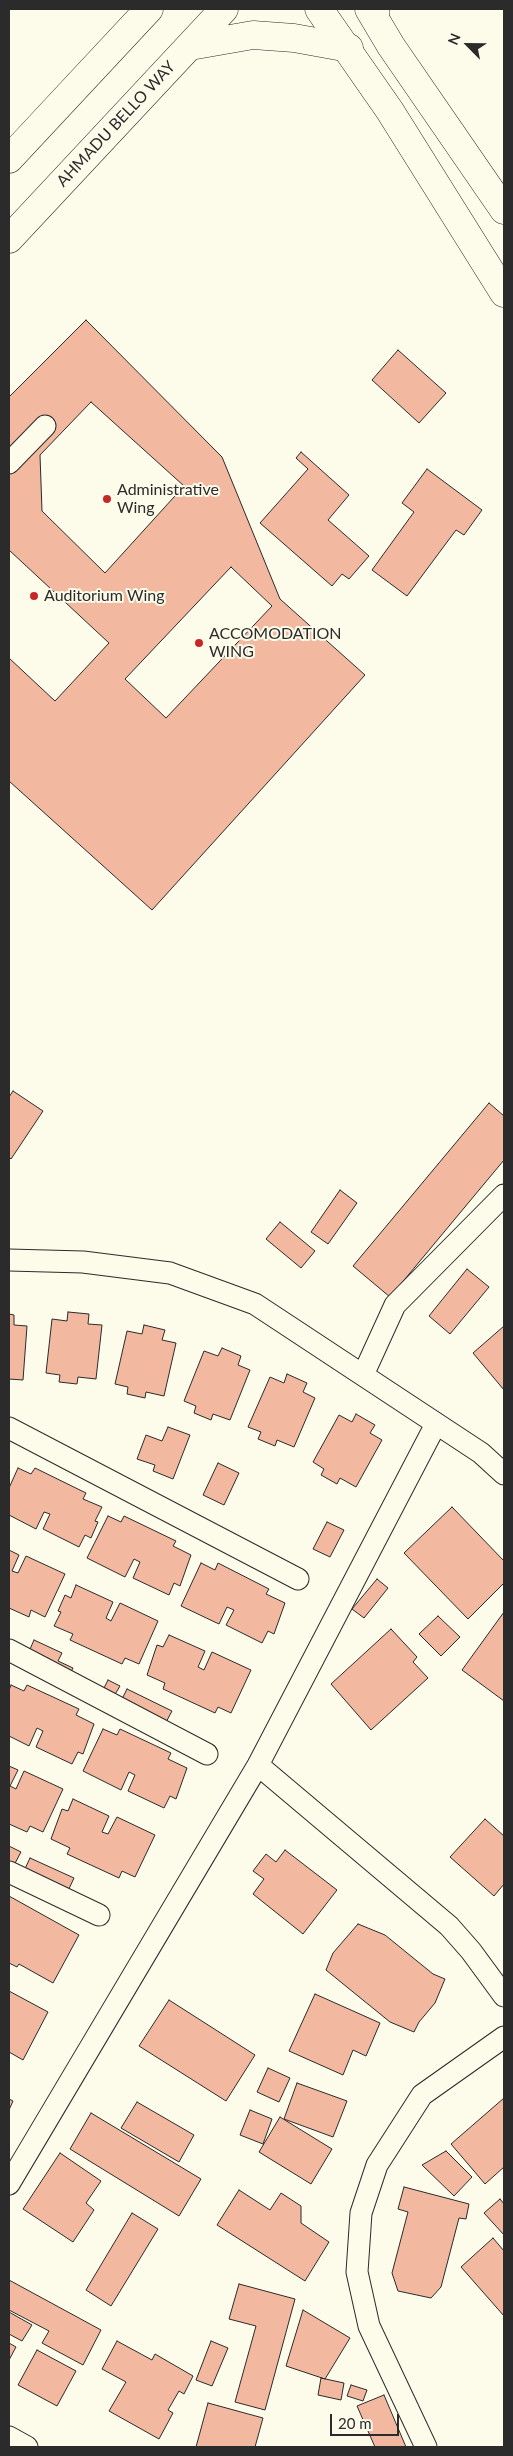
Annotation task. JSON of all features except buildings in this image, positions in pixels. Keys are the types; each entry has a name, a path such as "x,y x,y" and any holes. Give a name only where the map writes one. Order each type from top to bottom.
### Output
{"main road":[{"path":"9,159 149,9"},
{"name":"AHMADU BELLO WAY","path":"9,240 224,9"},
{"path":"319,9 348,48 504,294"},
{"path":"373,12 391,46 504,210"},
{"path":"190,46 253,35 294,38 348,48"}],"street":[{"path":"9,463 45,426"},
{"path":"363,1375 395,1305 504,1195"},
{"path":"9,1260 83,1262 170,1272 255,1304 481,1453 504,1473"},
{"path":"9,2184 258,1765 436,1424"},
{"path":"9,1428 298,1579"},
{"path":"9,1650 207,1754"},
{"path":"258,1765 449,1926 504,1996"},
{"path":"9,1872 99,1915"},
{"path":"426,2447 369,2326 357,2272 361,2213 377,2165 422,2095 504,2037"},
{"path":"9,2437 27,2447"}],"place":[{"name":"Administrative Wing","path":"107,499"},
{"name":"Auditorium Wing","path":"34,596"},
{"name":"ACCOMODATION WING","path":"199,643"}]}
